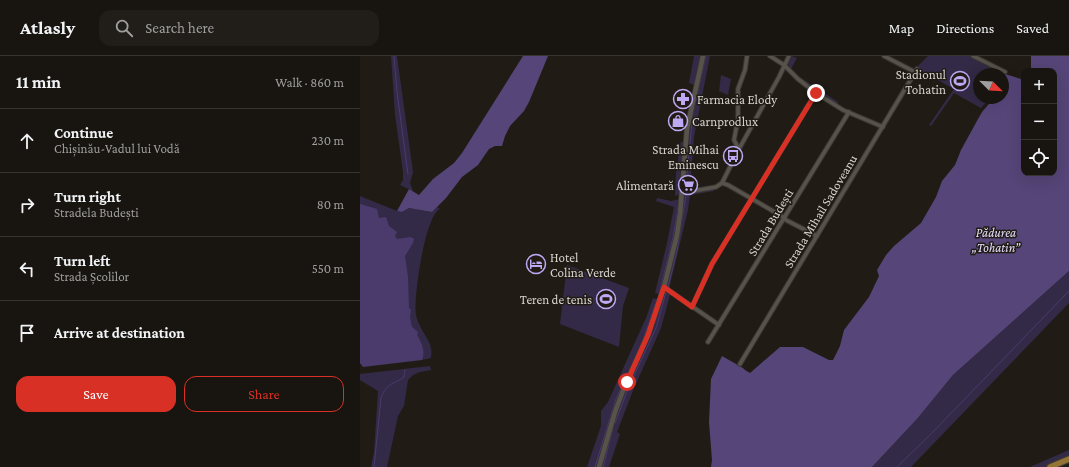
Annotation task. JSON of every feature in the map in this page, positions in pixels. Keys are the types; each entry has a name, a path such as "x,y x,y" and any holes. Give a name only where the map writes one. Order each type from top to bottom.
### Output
{"highway":[{"path":"1050,467 1069,459"}],"main road":[{"path":"599,467 615,412 648,335 664,287 677,235 688,121 702,56"}],"street":[{"path":"739,149 734,140 738,119 738,89 745,70 747,56"},
{"path":"770,56 816,93 849,112 883,127"},
{"path":"682,194 716,187 722,183 789,56"},
{"name":"Strada Mihail Sadoveanu","path":"740,364 916,70 884,56"},
{"path":"973,56 997,68"},
{"path":"692,307 712,264 816,93"},
{"name":"Strada Budești","path":"708,342 849,112"},
{"path":"722,183 752,198 817,236"},
{"path":"664,287 719,325"}],"shaded area":[{"path":"391,56 397,56 413,172 410,183 413,191 400,185 403,180 403,172 395,115"},
{"path":"694,56 701,56 694,85 689,83"},
{"path":"705,56 710,56 694,137 691,176 686,176 690,126"},
{"path":"792,56 797,58 791,69 795,74 838,102 837,104 809,87 796,76 791,70 788,64"},
{"name":"Stadionul Tohatin","path":"928,56 970,56 992,68 973,68 973,104 954,93 931,126 929,125 954,89 916,68"},
{"path":"721,75 731,79 728,95 719,91"},
{"name":"Stadionul Tohatin","path":"974,104 985,104 981,108"},
{"path":"681,141 684,143 683,166 680,171 680,194 675,196 676,173"},
{"path":"714,189 714,191 690,195 688,210 669,289 666,286 676,249 684,197 688,194"},
{"path":"360,196 402,212 409,208 432,212 437,207 440,209 435,215 425,241 416,293 417,320 429,342 431,358 422,360 420,347 360,243"},
{"path":"657,198 671,201 680,199 674,237 660,294 655,293 674,207 656,201"},
{"path":"360,204 377,209 379,218 386,217 389,226 397,232 395,236 397,239 411,237 414,239 405,256 408,277 409,308 411,310 410,317 412,327 418,332 417,335 423,353 422,360 363,367 360,363"},
{"path":"567,265 629,288 623,306 619,347 560,324"},
{"path":"1069,271 1069,303 911,467 872,467 917,419 953,375"},
{"path":"665,292 670,292 670,295 661,328 634,388 617,432 620,434 609,467 600,467 614,419 627,384 650,338"},
{"path":"653,298 659,300 652,321 618,396 597,467 587,467 601,426 601,411 608,402 646,318"},
{"path":"430,366 431,370 413,375 408,380 404,406 398,416 387,467 371,467 374,452 378,391 360,380 360,374"},
{"path":"1069,450 1069,457 1047,467 1030,467"}],"green space":[{"path":"523,56 548,56 529,102 524,111 510,126 502,146 495,146 489,149 478,165 462,177 446,198 432,212 409,208 402,212 397,211 409,189 419,195 433,179 454,163 462,153"},
{"name":"Pădurea „Tohatin”","path":"1031,56 1069,56 1069,271 953,375 917,419 872,467 711,467 712,460 709,422 711,379 722,356 750,373 780,347 803,347 829,360 833,360 840,346 844,330 869,297 879,276 877,270 886,255 894,246 921,223 936,197 942,181 955,165 961,150 982,112 989,104 1009,104 1009,75 1021,79 1021,176 1057,176 1057,68 1031,68"}],"waterway":[{"path":"394,56 397,92 408,174"},
{"path":"687,174 693,112 706,56"},
{"path":"668,287 677,251 686,195"},
{"path":"659,295 673,238 679,203"},
{"path":"897,467 931,434 1069,291"},
{"path":"631,382 656,328 666,292"},
{"path":"595,467 616,399 642,343 657,299"},
{"path":"374,467 381,398 388,386 404,377 405,370"},
{"path":"615,423 629,386"},
{"path":"603,467 613,428"}],"place":[{"name":"Stadionul Tohatin","path":"960,81"},
{"name":"Farmacia Elody","path":"683,99"},
{"name":"Carnprodlux","path":"678,121"},
{"name":"Strada Mihai Eminescu","path":"733,156"},
{"name":"Alimentară","path":"688,185"},
{"name":"Hotel Colina Verde","path":"536,264"},
{"name":"Teren de tenis","path":"606,299"}],"route":[{"path":"627,382 643,349 654,321 664,287 692,307 712,264 816,93"}]}
